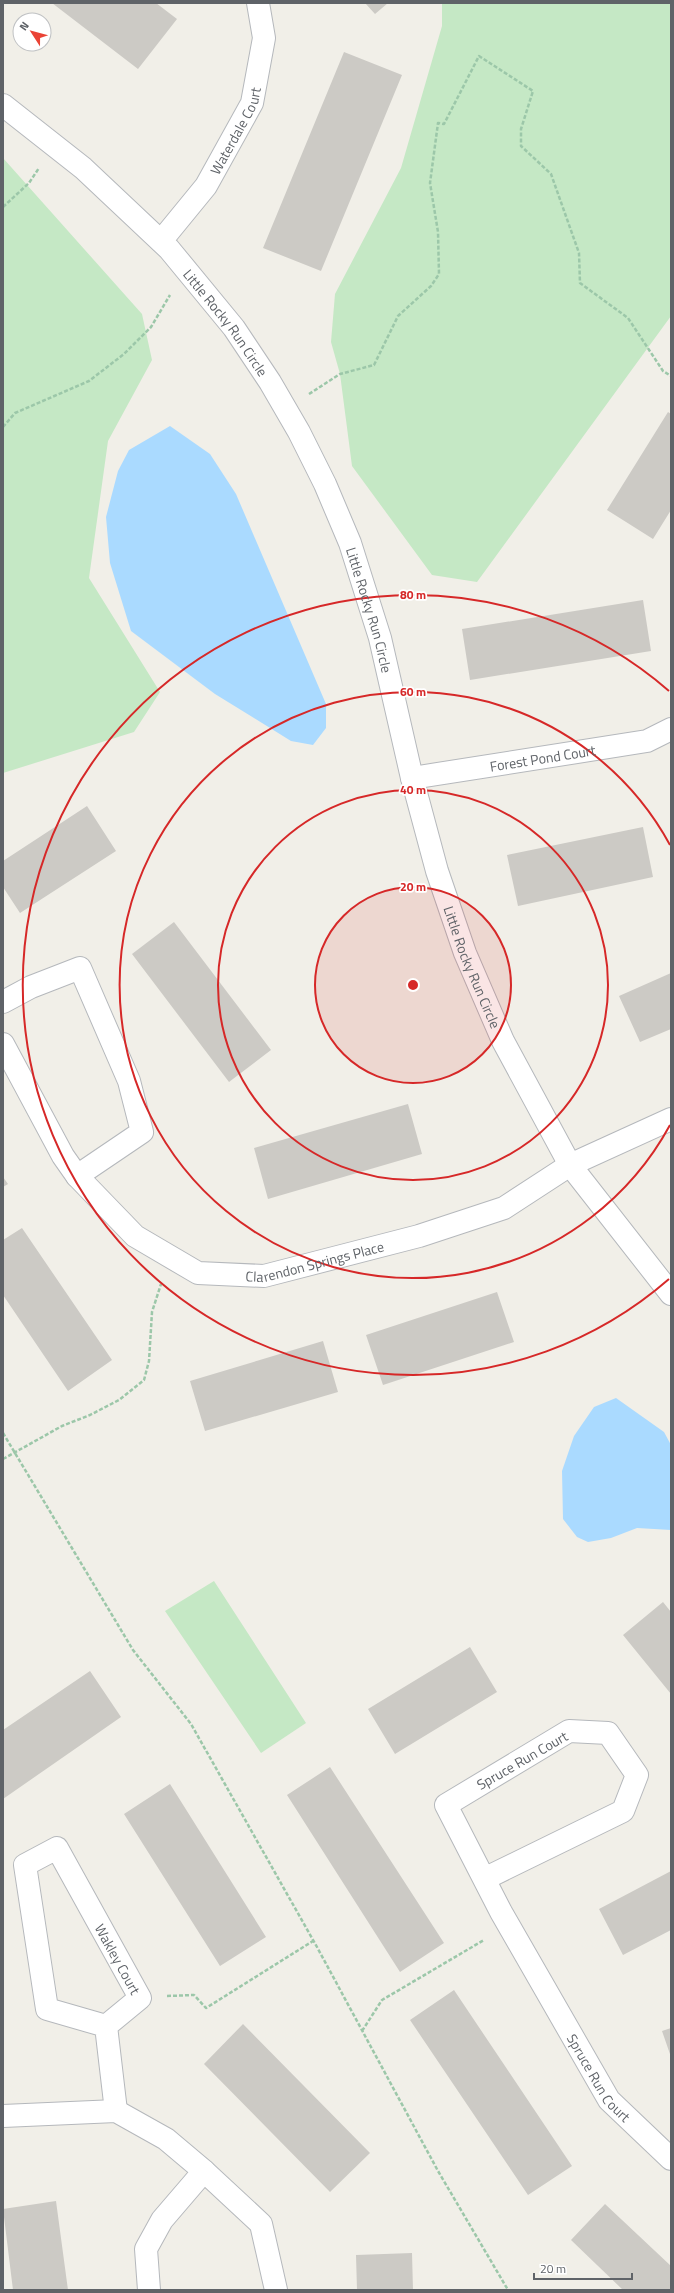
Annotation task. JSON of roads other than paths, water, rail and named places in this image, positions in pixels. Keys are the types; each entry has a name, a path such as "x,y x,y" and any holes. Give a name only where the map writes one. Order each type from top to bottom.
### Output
{"street":[{"name":"Waterdale Court","path":"161,241 206,186 252,104 264,38 258,3"},
{"name":"Little Rocky Run Circle","path":"3,105 83,168 161,241 234,328 286,409 325,484 350,543 380,638 412,778 437,871 465,953 503,1040 570,1165 671,1294"},
{"name":"Forest Pond Court","path":"412,778 647,741 671,729"},
{"path":"3,1002 31,986 80,968 129,1080 142,1132 76,1176"},
{"name":"Clarendon Springs Place","path":"3,1044 63,1156 76,1176 135,1236 198,1273 264,1276 419,1236 504,1208 570,1165 671,1119"},
{"name":"Spruce Run Court","path":"484,1879 623,1811 637,1775 608,1733 568,1731 446,1805 484,1879 509,1926 609,2100 671,2159"},
{"name":"Wakley Court","path":"57,1848 140,1998 106,2026 47,2009 25,1865 57,1848"},
{"path":"106,2026 116,2111"},
{"path":"3,2116 116,2111 166,2139 204,2171 261,2224 276,2290"},
{"path":"149,2290 146,2249 162,2220 204,2171"}],"water":[{"path":"170,426 210,454 236,494 326,704 326,728 313,745 291,741 215,694 131,631 110,563 106,517 118,471 129,450"},
{"path":"616,1398 664,1432 671,1445 671,1530 637,1528 611,1538 588,1542 577,1537 563,1519 562,1471 574,1436 594,1407"}]}
